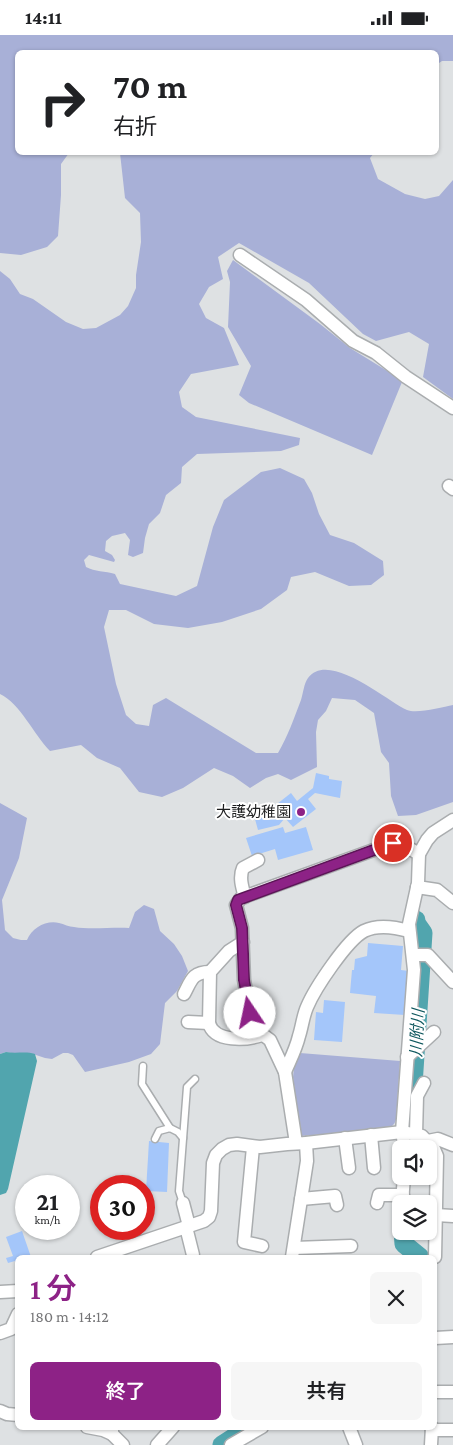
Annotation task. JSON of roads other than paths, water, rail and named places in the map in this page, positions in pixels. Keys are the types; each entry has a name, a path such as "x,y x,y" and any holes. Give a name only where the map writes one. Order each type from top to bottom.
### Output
{"street":[{"path":"240,255 306,300 354,341 376,353 406,377 453,408"},
{"path":"344,1243 293,1253 307,1161 301,1143 285,1072 270,1040 262,1035 250,1013 244,980 242,928 236,905 238,900 245,897 393,843 400,843 412,849 423,846 433,833 453,820"},
{"path":"409,1133 413,1052 414,970 419,955 410,923 417,887 412,849"},
{"path":"245,897 242,888 241,872 248,864 258,860"},
{"path":"417,887 437,890 453,903"},
{"path":"285,1072 299,1038 306,1008 342,953 363,931 374,927 399,928 410,923"},
{"path":"184,994 194,976 199,973 210,972 230,951 242,942"},
{"path":"419,955 428,955 453,982"},
{"path":"210,972 210,1028 219,1036 237,1038 262,1035"},
{"path":"188,1022 209,1023"},
{"path":"413,1052 434,1032"},
{"path":"407,1140 417,1096 424,1083"},
{"path":"105,1255 204,1221 209,1217 211,1211 213,1163 216,1155 229,1145 237,1144 253,1147 409,1133 422,1136 427,1140"},
{"path":"371,1135 374,1168"},
{"path":"345,1138 349,1168"},
{"path":"433,1140 438,1139 453,1145"},
{"path":"253,1147 244,1242 262,1246"},
{"path":"377,1203 379,1195 392,1197"},
{"path":"301,1199 335,1197 337,1205"},
{"path":"183,1203 193,1255"},
{"path":"437,1215 453,1215"},
{"path":"435,1240 435,1255"},
{"path":"0,1292 15,1291"},
{"path":"0,1333 11,1329 15,1320"},
{"path":"437,1338 453,1337"},
{"path":"437,1392 453,1392"},
{"path":"0,1411 15,1415"},
{"path":"437,1429 453,1430"},
{"path":"96,1430 111,1435 123,1445"},
{"path":"157,1445 171,1430"},
{"path":"231,1445 257,1430"},
{"path":"350,1430 356,1445"},
{"path":"431,1445 432,1430"}],"lane":[{"path":"143,1066 142,1085 170,1128 178,1132 183,1138"},
{"path":"183,1203 179,1191 187,1087 195,1079"},
{"path":"155,1139 159,1131 170,1128"}],"waterway":[{"name":"川附川","path":"411,1116 423,933 416,920"},
{"name":"川附川","path":"404,1240 404,1244 418,1255"},
{"name":"川附川","path":"222,1445 245,1430"}],"place":[{"name":"大護幼稚園","path":"301,812"}]}
